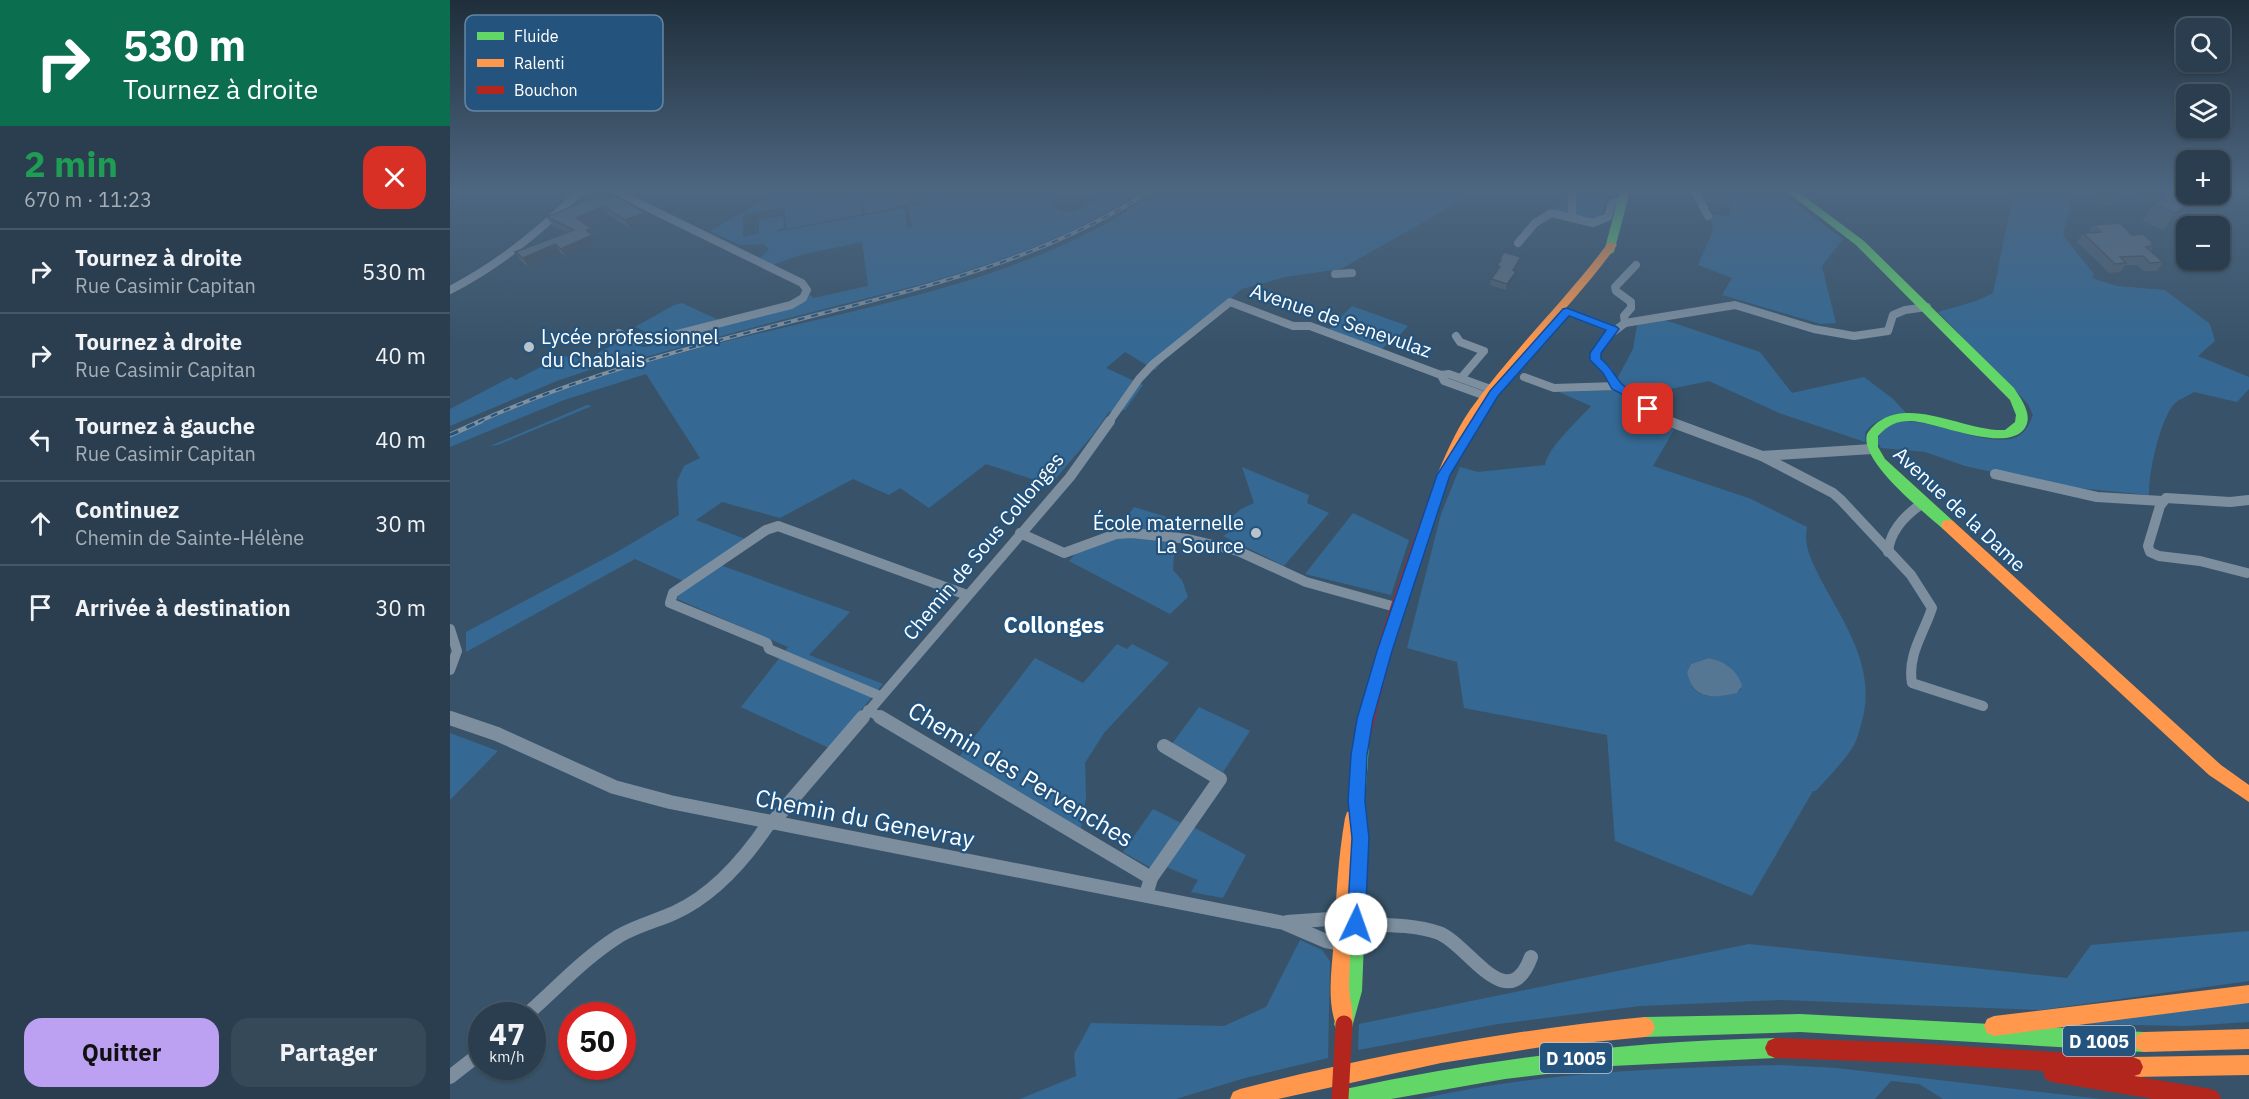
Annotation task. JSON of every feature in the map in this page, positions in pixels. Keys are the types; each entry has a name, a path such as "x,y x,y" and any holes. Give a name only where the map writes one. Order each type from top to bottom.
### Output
{"main road":[{"path":"1342,1099 1344,1024 1340,999 1349,945 1360,838 1357,801 1359,755 1365,719 1399,608 1443,475 1462,429 1490,393 1563,310 1598,266 1612,242"},
{"name":"Avenue de la Dame","path":"1856,242 1872,254"},
{"name":"Avenue de la Dame","path":"1859,242 1927,307 2017,399 2024,410 2024,421 2015,431 1996,435 1926,419 1896,419 1882,424 1874,431 1871,439 1872,449 1886,468 1923,503 2197,754 2249,794"},
{"path":"1950,1031 2249,994"},
{"name":"D 1005","path":"1240,1099 1291,1084 1414,1056 1492,1042 1596,1030 1719,1023 1801,1023 2149,1043 2249,1039"},
{"name":"D 1005","path":"1342,1099 1460,1074 1544,1062 1660,1050 1810,1048 2179,1068 2249,1065"},
{"path":"1970,1058 2211,1099"}],"street":[{"path":"450,290 490,268 527,242"},
{"path":"620,333 639,341 661,339 791,305 803,298 807,290 802,283 720,242"},
{"path":"1624,323 1624,316 1632,303 1628,297 1616,291 1615,286 1636,266"},
{"path":"1335,273 1352,273"},
{"name":"Avenue de Senevulaz","path":"1230,302 1293,326 1310,326 1441,375 1449,374 1461,378 1490,393"},
{"name":"Chemin de Sous Collonges","path":"541,1002 594,955 620,936 645,923 680,910 706,892 740,861 1070,477 1139,379 1153,364 1230,302"},
{"path":"1927,307 1899,311 1893,315 1888,331 1863,336 1814,329 1735,305 1624,323 1613,329 1595,353 1596,360 1608,371 1617,386 1673,424 1762,456 1844,501 1924,590 1932,608 1913,656 1910,675 1912,682 1983,706"},
{"path":"1563,310 1613,329"},
{"path":"1456,336 1460,342 1484,351 1461,378"},
{"name":"Avenue de Senevulaz","path":"1441,375 1444,381 1490,393"},
{"path":"1524,377 1554,388 1617,386"},
{"path":"1762,456 1872,449"},
{"path":"1995,474 2097,497 2162,501 2171,497 2230,502 2249,500"},
{"path":"2162,501 2149,541 2150,552 2159,556 2200,561 2247,573"},
{"path":"1888,552 1888,543 1902,520 1913,508 1923,503"},
{"path":"880,696 769,649 767,643 670,603 674,592 766,530 778,526 968,595"},
{"path":"1020,533 1064,553 1116,534 1132,533 1199,541 1238,551 1306,582 1399,608"},
{"path":"450,629 457,651 450,670"},
{"name":"Chemin des Pervenches","path":"868,710 1151,878"},
{"name":"Chemin du Genevray","path":"450,718 497,734 593,778 632,792 771,823 1284,923 1326,941 1349,945"},
{"path":"1146,896 1151,878 1220,779 1164,746"},
{"name":"Chemin du Genevray","path":"1284,923 1350,921 1436,932 1461,946 1489,975 1502,982 1521,976 1531,957"},
{"path":"450,1077 468,1063"}],"shaded area":[{"path":"734,242 861,242 800,255 773,265 759,259 769,249 763,244 740,245"},
{"path":"862,242 1044,242 950,276 613,366 613,362 557,381 450,426 450,409 511,377 516,380 563,355 567,357 572,355 579,359 585,355 589,358 622,340 644,347 785,309 811,295 813,298 868,286"},
{"path":"1068,242 1388,242 1341,269 1285,277 1242,289 1178,343 1155,370 1125,352 1106,368 1143,385 1125,410 1109,412 1092,436 1050,485 986,464 929,508 900,488 889,495 853,479 780,518 722,502 696,520 745,539 723,566 850,612 809,655 883,684 829,748 741,707 788,647 677,599 683,581 635,559 466,652 466,632 617,552 679,515 677,481 684,466 700,458 646,374 564,400 450,447 450,437 548,395 616,372 719,343 911,297 1006,268"},
{"path":"1708,242 1840,242 1822,266 1836,323 1821,324 1722,295 1732,278 1698,265"},
{"path":"2003,242 2069,242 2094,274 2092,278 2117,286 2165,290 2210,324 2215,341 2198,356 2249,377 2249,389 2237,402 2194,392 2174,404 2164,422 2156,448 2149,495 2057,486 1965,466 1925,452 1881,448 1877,442 1886,427 1901,422 1920,423 2005,440 2025,431 2033,415 2028,404 1938,312 1976,301 1993,293"},
{"path":"682,303 719,320 656,336 635,327 674,305"},
{"path":"1352,306 1408,326 1391,344 1388,343 1381,350 1329,329"},
{"path":"1665,320 1760,352 1792,393 1864,377 1893,399 1907,414 1889,417 1873,424 1865,433 1865,442 1779,413 1709,381 1636,396 1617,379 1633,349 1637,325"},
{"path":"1617,390 1674,430 1653,466 1751,499 1807,527 1806,541 1811,559 1857,650 1863,668 1865,707 1856,741 1841,763 1816,791 1813,791 1752,896 1615,841 1607,735 1464,708 1457,662 1407,648 1441,514 1460,467 1478,472 1545,465 1557,442 1591,406 1559,392","holes":["1709,658 1725,665 1732,673 1741,689 1738,692 1707,696 1693,687 1687,672 1691,664"]},
{"path":"587,405 592,406 498,445 490,446"},
{"path":"1242,467 1309,495 1307,503 1329,513 1284,566 1223,536 1235,529 1233,516 1254,503"},
{"path":"1134,507 1183,522 1174,555 1173,570 1182,580 1188,597 1170,614 1069,561 1076,553 1110,541"},
{"path":"1353,513 1409,540 1391,595 1305,574"},
{"path":"1117,644 1127,649 1132,644 1169,663 1104,733 1085,763 1086,797 1081,829 959,757 1035,658 1083,683"},
{"path":"1709,658 1725,664 1734,671 1742,686 1737,693 1713,696 1699,693 1694,688 1687,672 1691,664"},
{"path":"1199,707 1250,731 1223,772 1172,744"},
{"path":"450,733 498,751 450,800"},
{"path":"1153,809 1181,823 1151,868 1123,852"},
{"path":"1193,827 1246,855 1223,898 1191,892 1198,880 1166,867"},
{"path":"2249,931 2249,981 2041,1010 1782,1000 1640,1006 1498,1024 1358,1050 1359,1024 1749,944 2067,978 2091,945"},
{"path":"1300,940 1322,950 1330,961 1328,1058 1245,1078 1176,1099 1020,1099 1076,1076 1074,1054 1091,1023 1224,1026 1266,1007"},
{"path":"2249,1000 2249,1022 2187,1026 2085,1024"},
{"path":"1781,1065 1837,1068 2101,1099 1943,1099 1919,1084 1891,1081 1875,1099 1420,1099 1554,1077 1645,1070"}],"building":[{"path":"541,242 576,242 561,249 555,244 523,258 515,252"},
{"path":"2093,242 2152,242 2154,246 2146,247 2163,262 2150,263 2143,256 2120,257 2126,263 2115,264"},
{"path":"1504,252 1521,257 1513,270 1516,272 1507,284 1491,279 1500,267 1497,265"}],"railway":[{"path":"478,422 605,373 910,291 992,265 1053,242"},
{"path":"450,435 481,421"}],"traffic: fast":[{"path":"1609,252 1612,242"},
{"path":"1859,242 2010,391 2020,407 2022,422 2019,428 2005,435 1981,433 1912,417 1896,418 1883,423 1873,434 1872,447 1880,462 1948,525"},
{"path":"1344,1024 1353,991 1360,845 1357,802 1361,744"},
{"path":"1645,1027 1800,1023 2144,1042"},
{"path":"1345,1099 1452,1078 1558,1062 1666,1052 1775,1048"}],"traffic: slow":[{"path":"1441,480 1455,446 1473,415 1495,385 1567,303 1612,245"},
{"path":"1948,525 2152,714 2215,770 2249,794"},
{"path":"1344,1021 1340,990 1347,855 1353,818"},
{"path":"1994,1026 2249,994"},
{"path":"1240,1099 1340,1074 1441,1054 1542,1038 1645,1027"},
{"path":"2144,1042 2249,1039"},
{"path":"2133,1067 2249,1065"}],"traffic: jam":[{"path":"1361,744 1385,644 1441,480"},
{"path":"1340,1099 1344,1024"},
{"path":"1775,1048 1914,1053 2133,1067"},
{"path":"2052,1072 2211,1099"}],"place":[{"name":"Lycée professionnel du Chablais","path":"529,347"},
{"name":"École maternelle La Source","path":"1256,533"}],"district":[{"name":"Collonges","path":"1054,624"}],"route":[{"path":"1356,924 1360,838 1357,801 1359,755 1365,719 1384,651 1443,475 1458,448 1494,393 1567,312 1613,329 1595,353 1596,360 1608,371 1617,386 1648,409"}]}
